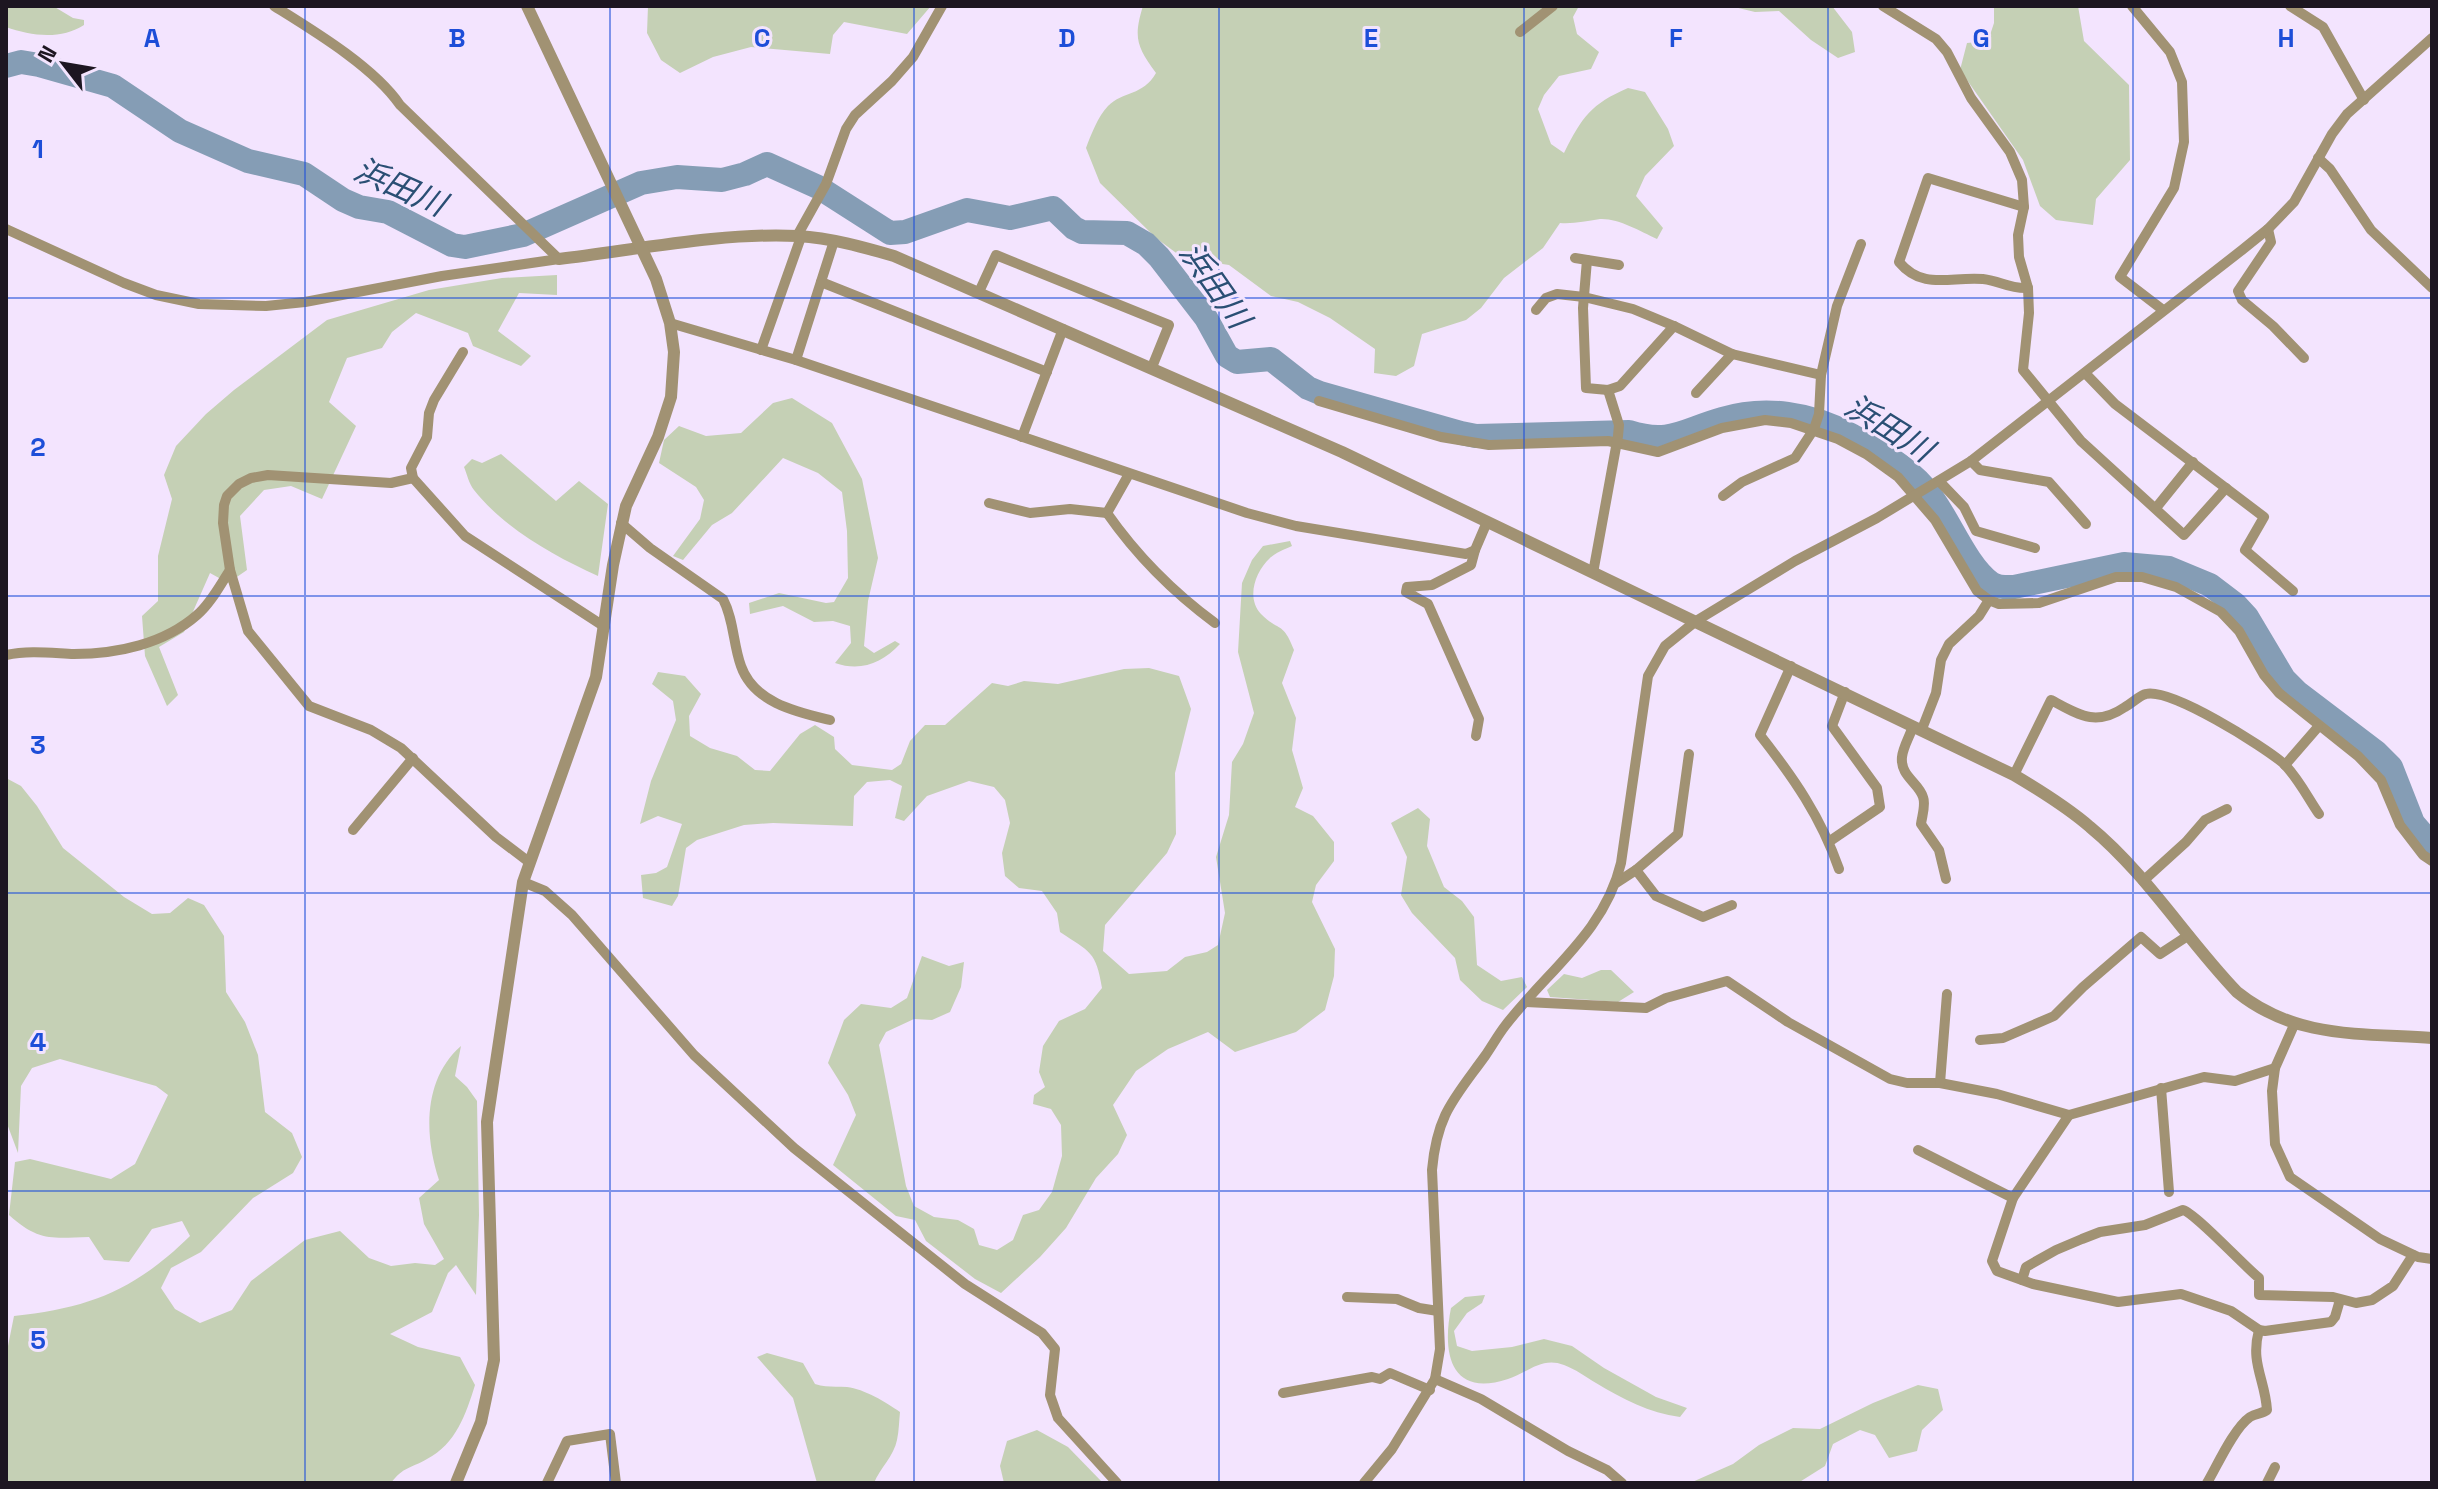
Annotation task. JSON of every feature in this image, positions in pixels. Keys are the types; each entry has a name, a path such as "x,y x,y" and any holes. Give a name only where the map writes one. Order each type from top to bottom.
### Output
{"street":[{"path":"274,6 309,28 389,88 400,105 559,259"},
{"path":"456,1483 481,1422 494,1360 487,1122 523,882 596,677 621,523 634,484 666,416 673,374 666,303 643,248 527,6"},
{"path":"761,350 799,236 823,189 846,129 855,115 913,57 942,6"},
{"path":"1520,32 1553,6"},
{"path":"1883,6 1936,39 1947,52 1971,98 2010,152 2022,180 2024,207 2018,235 2019,257 2028,288 2029,313 2023,370 2081,441 2184,535 2226,488"},
{"path":"2132,6 2170,52 2182,82 2184,142 2174,188 2120,277 2163,310"},
{"path":"2290,6 2323,27 2364,100"},
{"path":"1364,1483 1392,1449 1433,1385 1440,1349 1432,1170 1435,1141 1443,1116 1506,1025 1597,920 1616,883 1648,676 1665,646 1696,621 1795,561 1971,461 2268,229 2294,202 2347,114 2432,38"},
{"path":"2318,158 2330,169 2371,230 2432,288"},
{"path":"2024,207 1928,178 1899,262 1910,276 1953,281 1983,279 2011,289 2028,288"},
{"path":"6,229 124,283 156,295 199,304 266,306 305,302 490,268 755,236 799,236 834,241 894,256 1342,452 2014,775 2064,806 2092,828 2143,881 2237,992 2256,1007 2294,1025 2321,1030 2432,1038"},
{"path":"2268,229 2271,242 2238,291 2242,300 2304,358"},
{"path":"796,360 834,241"},
{"path":"1723,496 1742,482 1795,458 1816,423 1821,375 1837,306 1861,244"},
{"path":"979,292 996,255 1169,325 1152,367"},
{"path":"1575,258 1619,265"},
{"path":"1587,260 1584,297 1586,388 1608,390 1620,386 1674,326"},
{"path":"821,282 1047,372"},
{"path":"1536,310 1546,298 1557,294 1584,297 1633,309 1732,354 1821,375"},
{"path":"670,323 796,360 1247,513 1296,526 1444,551 1466,554 1475,550"},
{"path":"1022,437 1063,329"},
{"path":"463,352 434,400 429,413 427,437 411,468 413,478 465,536 605,627"},
{"path":"1696,393 1732,354"},
{"path":"2085,373 2115,404 2264,517 2245,550 2293,591"},
{"path":"1593,573 1618,435 1608,390"},
{"path":"1319,401 1466,443 1608,441 1618,435"},
{"path":"1618,435 1658,452 1722,428 1765,420 1816,423 1898,477 1916,495 1935,520 1977,591 1989,600 1999,604 2039,603 2116,577 2142,577 2176,587 2221,612 2239,631 2264,675 2279,693 2375,773 2400,825 2423,855 2432,861"},
{"path":"1971,461 1980,470 2049,482 2086,524"},
{"path":"2156,508 2193,462"},
{"path":"1107,513 1129,474"},
{"path":"413,478 391,483 268,475 239,484 227,496 223,523 230,570 248,631 309,706 371,730 413,758 496,837 529,862"},
{"path":"1937,482 1964,507 1976,531 2035,548"},
{"path":"989,503 1030,513 1070,509 1107,513"},
{"path":"1107,513 1122,536 1165,583 1215,623"},
{"path":"1476,736 1479,719 1428,604 1406,592 1407,587 1432,585 1471,565 1487,522"},
{"path":"621,523 650,548 723,599 729,611 741,666 748,679 767,697 785,709 830,720"},
{"path":"6,655 31,651 94,653 139,646 165,636 198,614 230,570"},
{"path":"1946,879 1939,850 1921,824 1922,793 1905,772 1902,758 1936,693 1941,660 1949,644 1979,616 1989,600"},
{"path":"1791,666 1760,735 1812,805 1830,841 1839,869"},
{"path":"1830,841 1880,807 1877,788 1832,726 1845,692"},
{"path":"2014,775 2051,700 2084,717 2100,718 2117,713 2146,694 2174,699 2203,712 2285,765 2319,814"},
{"path":"2285,765 2318,727"},
{"path":"1616,883 1678,834 1689,754"},
{"path":"353,830 413,758"},
{"path":"2143,881 2205,820 2227,809"},
{"path":"1636,870 1656,896 1703,917 1732,905"},
{"path":"523,882 545,891 572,915 694,1055 794,1148 965,1284 1042,1333 1055,1349 1050,1395 1058,1418 1117,1483"},
{"path":"1980,1040 2003,1038 2054,1016 2141,937 2160,954 2189,935"},
{"path":"1526,1002 1646,1008 1666,998 1727,981 1788,1022 1875,1072 1907,1083 1940,1083 1997,1094 2069,1115 2204,1077 2235,1081 2275,1068"},
{"path":"1940,1083 1947,994"},
{"path":"2294,1025 2275,1068 2272,1091 2275,1144 2290,1177 2380,1239 2413,1255 2432,1259"},
{"path":"2161,1088 2169,1192"},
{"path":"2069,1115 2013,1198 1992,1261 1997,1271 2022,1280 2118,1302 2181,1294 2231,1311 2259,1330 2331,1322 2340,1300"},
{"path":"1918,1150 2013,1198"},
{"path":"2022,1280 2026,1267 2069,1244 2100,1232 2145,1225 2183,1210 2195,1216 2238,1261 2259,1278 2259,1295 2356,1303 2372,1300 2393,1286 2413,1255"},
{"path":"1347,1297 1397,1299 1419,1308 1438,1311"},
{"path":"2207,1483 2241,1426 2249,1418 2265,1414 2267,1410 2255,1364 2254,1346 2259,1330"},
{"path":"1283,1393 1372,1377 1380,1379 1390,1373 1481,1399 1568,1451 1607,1470 1622,1483"},
{"path":"547,1483 567,1441 610,1434 616,1483"},
{"path":"2267,1483 2275,1467"}],"green space":[{"path":"6,6 53,6 73,18 84,20 84,25 56,35 26,33 6,27"},
{"path":"648,6 931,6 907,34 844,22 833,35 830,54 751,47 713,57 680,73 661,60 647,33"},
{"path":"1143,6 1579,6 1573,17 1577,34 1599,52 1591,69 1559,76 1544,95 1538,109 1551,144 1564,153 1582,121 1596,106 1628,88 1645,92 1668,129 1674,146 1645,176 1636,196 1663,228 1657,239 1607,219 1560,223 1543,248 1504,278 1481,308 1466,320 1422,334 1414,366 1396,376 1374,373 1375,349 1330,318 1298,302 1271,296 1229,265 1183,258 1156,238 1100,183 1086,148 1098,120 1114,101 1145,86 1156,73 1139,42 1138,26"},
{"path":"1730,6 1832,6 1852,32 1855,52 1838,58 1811,40 1779,11 1755,12"},
{"path":"1994,6 2078,6 2084,41 2129,85 2130,160 2096,199 2093,225 2056,220 2040,206 2023,160 1960,70 1967,43 1988,41 1994,23"},
{"path":"557,275 557,295 519,293 498,331 531,356 521,366 473,346 468,333 416,313 392,332 382,348 347,358 329,402 356,426 322,499 291,486 264,490 240,516 247,570 228,583 210,573 184,632 159,647 178,695 167,706 145,656 142,616 158,601 158,556 172,499 164,475 176,446 234,390 327,320 429,290 502,278"},
{"path":"792,398 832,423 862,479 878,558 868,601 864,646 874,653 895,641 900,644 870,664 845,666 835,663 851,643 850,626 833,621 814,622 783,606 750,614 749,603 779,593 834,602 848,578 842,492 818,473 783,458 732,513 712,525 683,560 673,556 700,519 704,500 696,487 659,463 664,440 679,426 706,436 741,433 773,403"},
{"path":"501,454 556,501 579,481 608,504 598,576 564,560 515,529 474,490 464,467 472,459 482,463"},
{"path":"1290,541 1292,546 1275,554 1265,564 1253,593 1256,608 1283,631 1294,650 1282,683 1296,718 1292,750 1303,788 1295,807 1313,816 1334,842 1334,861 1316,885 1312,902 1335,949 1334,976 1325,1010 1296,1032 1235,1052 1208,1032 1168,1049 1136,1071 1113,1105 1127,1135 1118,1154 1096,1178 1066,1228 1001,1293 975,1279 926,1241 915,1220 896,1216 833,1165 856,1115 848,1095 828,1063 844,1020 861,1004 891,1008 907,998 922,956 949,966 964,962 961,987 950,1012 932,1020 914,1019 886,1032 879,1045 906,1186 914,1206 934,1217 958,1220 974,1229 979,1245 997,1250 1013,1240 1023,1215 1039,1210 1052,1192 1062,1156 1061,1125 1051,1109 1033,1104 1034,1095 1045,1087 1039,1072 1043,1046 1059,1021 1085,1009 1102,988 1094,959 1060,932 1057,913 1042,891 1019,888 1005,876 1002,853 1010,823 1005,800 994,787 969,781 927,796 904,821 895,818 902,786 890,780 867,782 854,796 853,826 744,825 697,840 686,848 678,896 672,906 643,898 641,875 656,873 667,867 682,824 658,816 640,824 651,781 676,720 673,701 652,684 658,672 685,676 701,694 689,716 690,736 710,748 737,756 755,770 770,771 800,734 815,725 834,737 835,749 852,765 892,770 901,764 910,741 925,725 945,725 992,683 1008,686 1024,681 1058,684 1124,669 1149,668 1179,676 1191,709 1175,773 1176,834 1167,853 1105,925 1103,951 1129,974 1167,971 1185,957 1207,952 1218,945 1225,913 1216,857 1229,815 1232,762 1243,744 1254,713 1238,652 1242,583 1252,560 1263,546"},
{"path":"6,778 21,786 63,848 124,897 152,914 170,913 188,898 204,905 224,936 226,992 245,1022 258,1055 265,1112 292,1133 302,1157 293,1173 253,1198 201,1252 171,1268 161,1288 175,1309 200,1323 232,1310 251,1281 305,1240 340,1231 369,1258 391,1266 415,1263 435,1265 444,1259 424,1224 419,1198 439,1180 429,1127 433,1091 439,1075 461,1046 455,1076 477,1101 479,1215 476,1295 456,1265 448,1273 432,1312 390,1334 418,1347 460,1357 475,1385 453,1437 437,1453 404,1471 391,1483 6,1483 6,1356 14,1316 66,1308 110,1293 150,1270 190,1236 182,1221 152,1229 129,1262 104,1260 89,1237 65,1238 38,1234 9,1215 15,1162 30,1159 111,1179 135,1164 168,1095 156,1086 60,1059 32,1068 21,1086 18,1153 6,1121"},
{"path":"1418,808 1430,819 1427,846 1444,887 1462,901 1474,917 1477,965 1501,981 1522,977 1527,987 1503,1010 1482,1001 1460,980 1455,958 1412,913 1401,895 1407,857 1391,823"},
{"path":"1601,970 1611,970 1634,992 1618,1002 1550,997 1547,990 1564,974 1582,978"},
{"path":"1485,1295 1482,1303 1467,1313 1454,1331 1457,1346 1472,1351 1512,1347 1544,1339 1572,1346 1656,1397 1687,1408 1680,1417 1647,1409 1556,1363 1542,1364 1508,1379 1489,1383 1473,1382 1462,1377 1454,1368 1450,1355 1448,1325 1451,1308 1465,1297"},
{"path":"767,1353 803,1363 815,1384 860,1390 900,1412 895,1446 874,1483 817,1483 793,1398 757,1357"},
{"path":"1918,1385 1938,1389 1943,1410 1922,1430 1917,1451 1889,1458 1875,1435 1860,1430 1833,1444 1825,1466 1798,1483 1690,1483 1733,1464 1759,1445 1793,1428 1820,1429"},
{"path":"1037,1430 1068,1447 1103,1483 1004,1483 1000,1466 1007,1441"}],"waterway":[{"name":"浜田川","path":"6,66 21,62 39,65 113,86 180,131 248,161 304,174 343,200 359,207 388,212 452,245 465,247 523,235 641,183 677,177 722,180 767,164 818,187 890,233 905,232 967,210 1010,218 1053,208 1082,232 1127,233 1146,244 1159,257 1206,318 1227,356 1237,362 1271,359 1308,388 1320,393 1461,433 1476,436 1629,432 1655,437 1755,413 1788,414 1820,421 1870,446 1917,480 1933,499 1964,552 1994,585 2014,587 2124,564 2169,568 2210,585 2247,617 2284,679 2391,767 2413,823 2432,845"}]}
